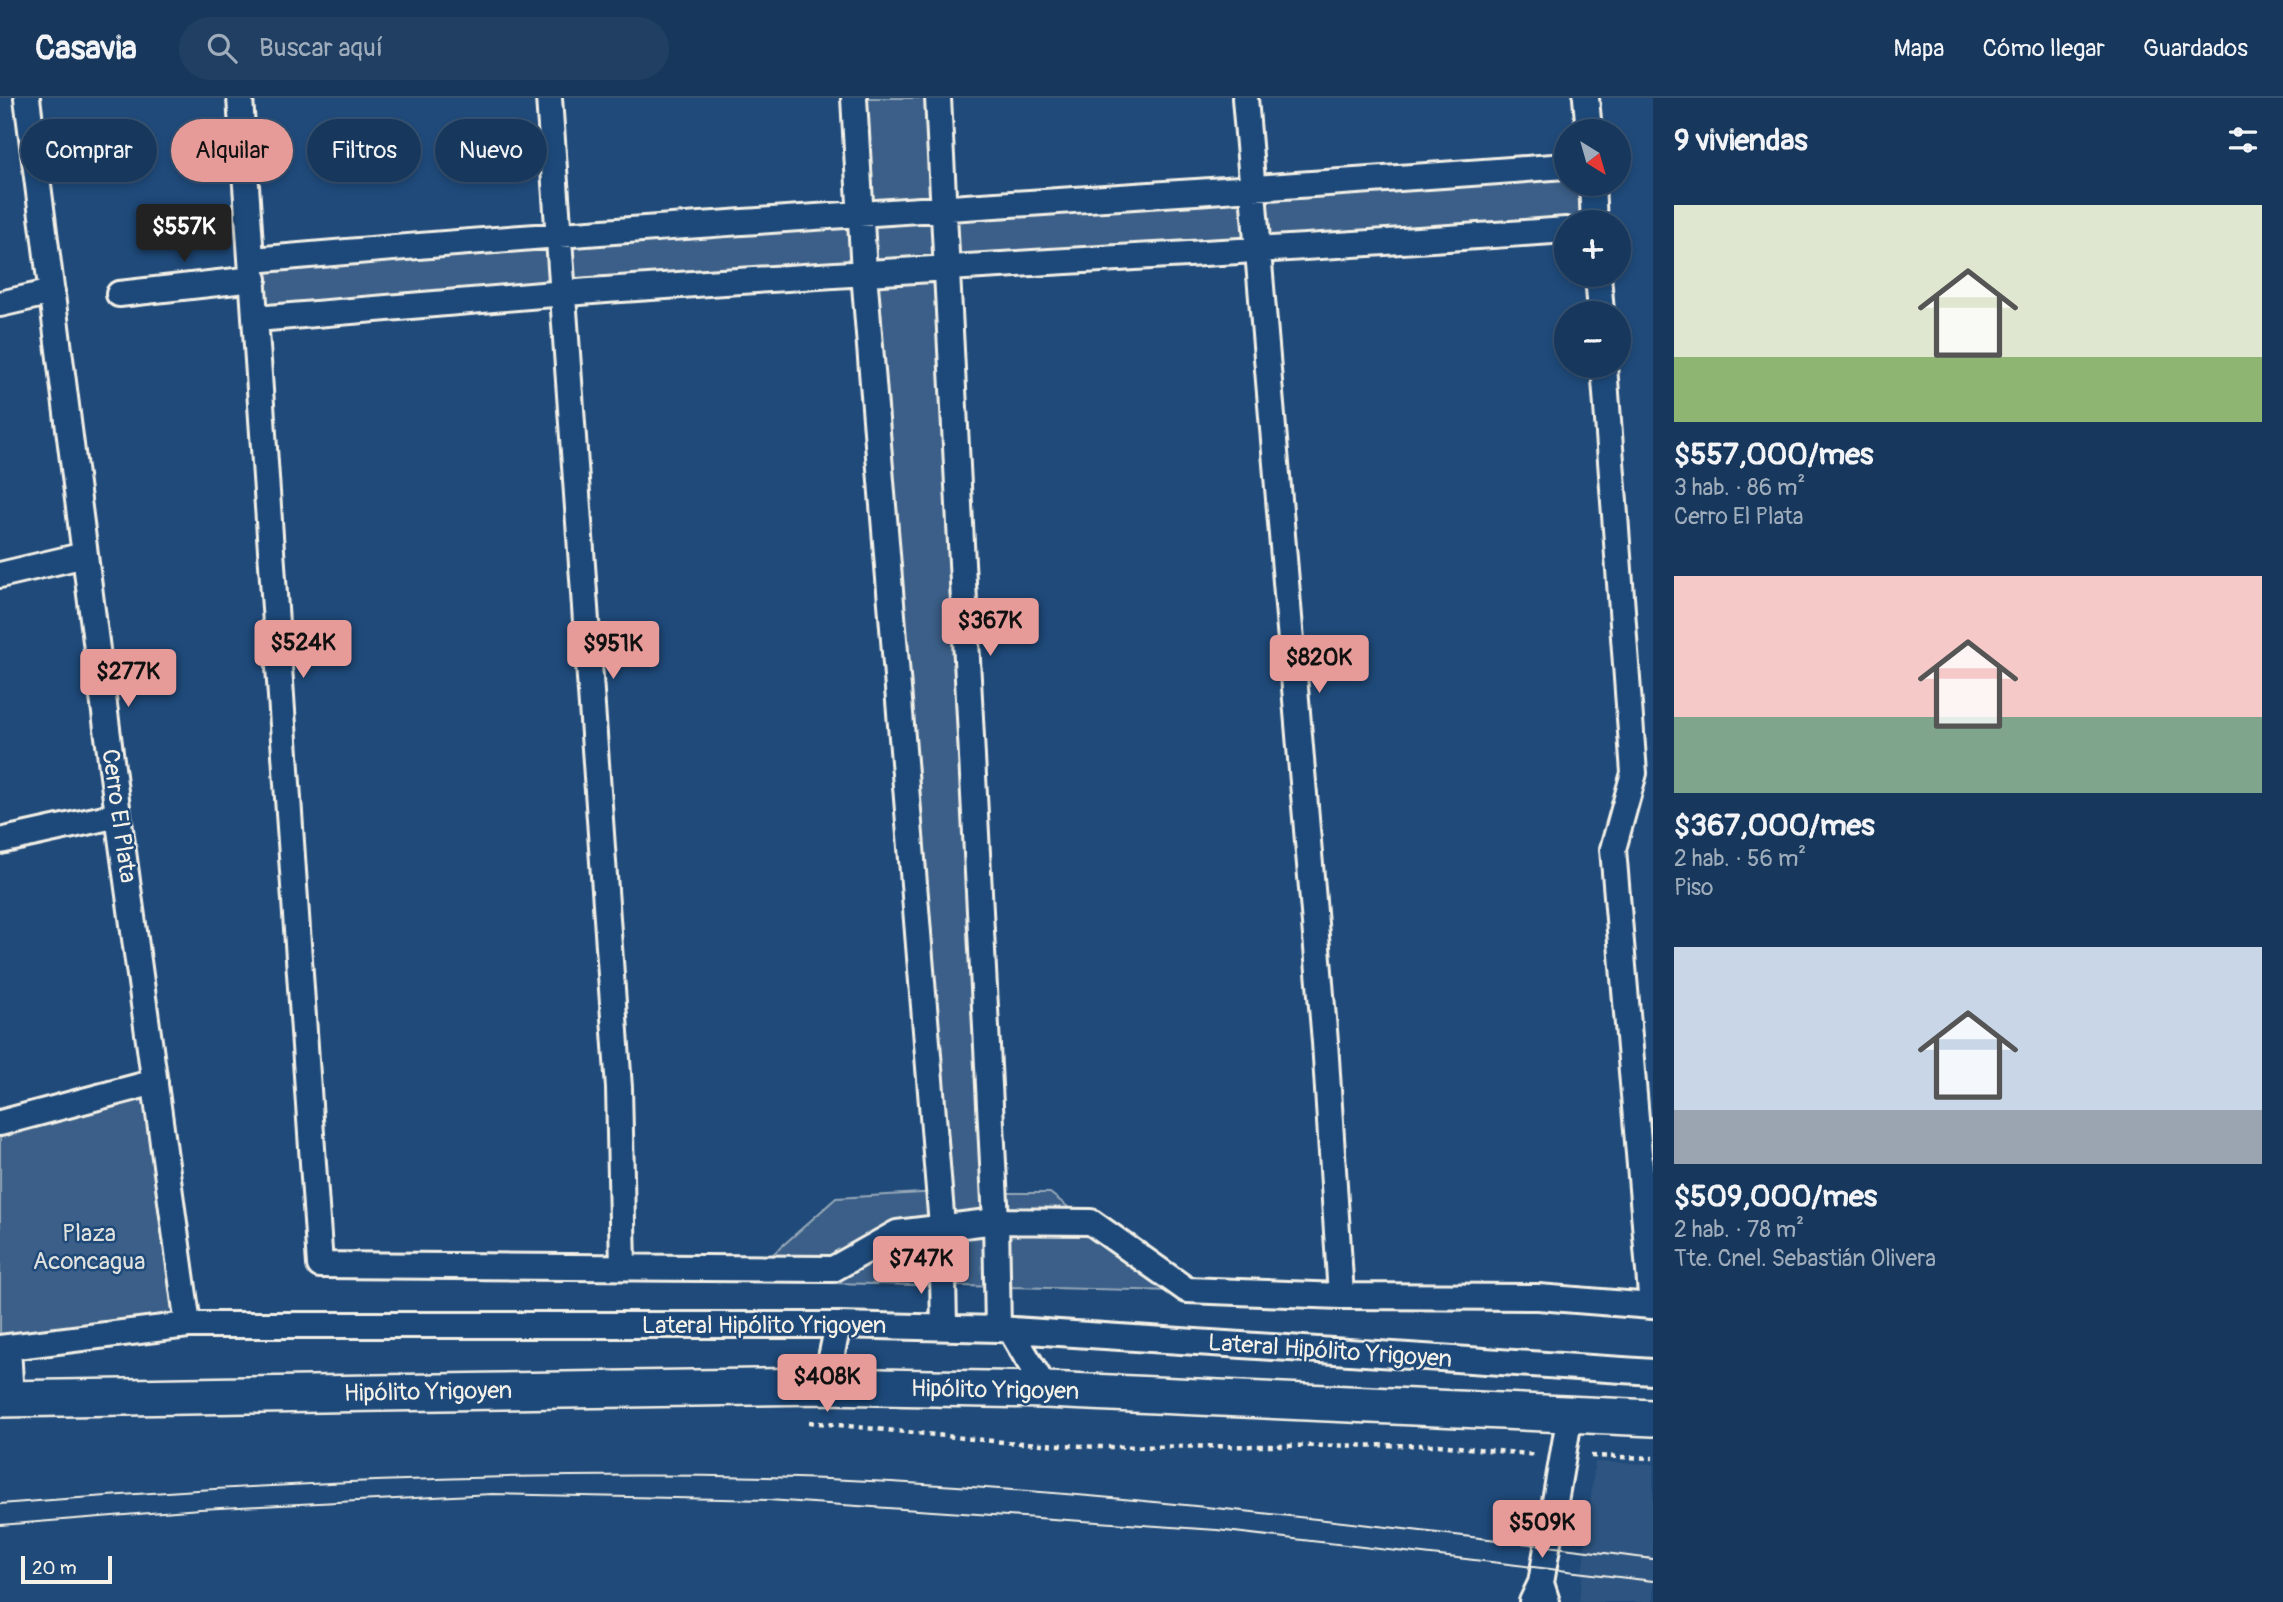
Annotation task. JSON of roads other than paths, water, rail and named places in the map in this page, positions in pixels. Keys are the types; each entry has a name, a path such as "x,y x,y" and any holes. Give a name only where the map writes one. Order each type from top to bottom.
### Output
{"main road":[{"name":"Hipólito Yrigoyen","path":"5,1399 825,1386 1046,1390 1653,1418"}],"street":[{"name":"Cerro El Plata","path":"27,98 118,815 188,1325"},
{"path":"240,98 320,1265 833,1269 897,1233 996,1221 1091,1222 1187,1290 1341,1296 1538,1297 1652,1306 1613,849 1634,773 1605,378"},
{"path":"549,98 561,233 619,1088 622,1266"},
{"path":"854,98 864,273 942,1226 944,1326"},
{"path":"938,98 996,1221 1004,1330 1046,1390"},
{"path":"1245,98 1255,189 1325,1042 1341,1296"},
{"path":"1586,98 1587,119"},
{"path":"119,294 253,270 561,233 944,206 1255,189 1554,167"},
{"path":"256,319 564,293 948,268 1259,253 1554,231"},
{"path":"0,304 52,292"},
{"path":"0,575 86,555"},
{"path":"0,841 118,815"},
{"path":"0,1124 155,1082"},
{"name":"Lateral Hipólito Yrigoyen","path":"4,1347 188,1325 944,1326 1653,1372"},
{"path":"825,1386 838,1325"},
{"path":"4,1347 5,1399"},
{"path":"1540,1596 1570,1413"}],"tram line":[{"path":"0,1504 191,1490 383,1481 574,1476 766,1477 877,1481 1099,1497 1321,1519 1653,1559"},
{"path":"0,1525 200,1509 492,1494 768,1500 1217,1530 1653,1581"}],"park label":[{"name":"Plaza Aconcagua","path":"89,1247"}]}
